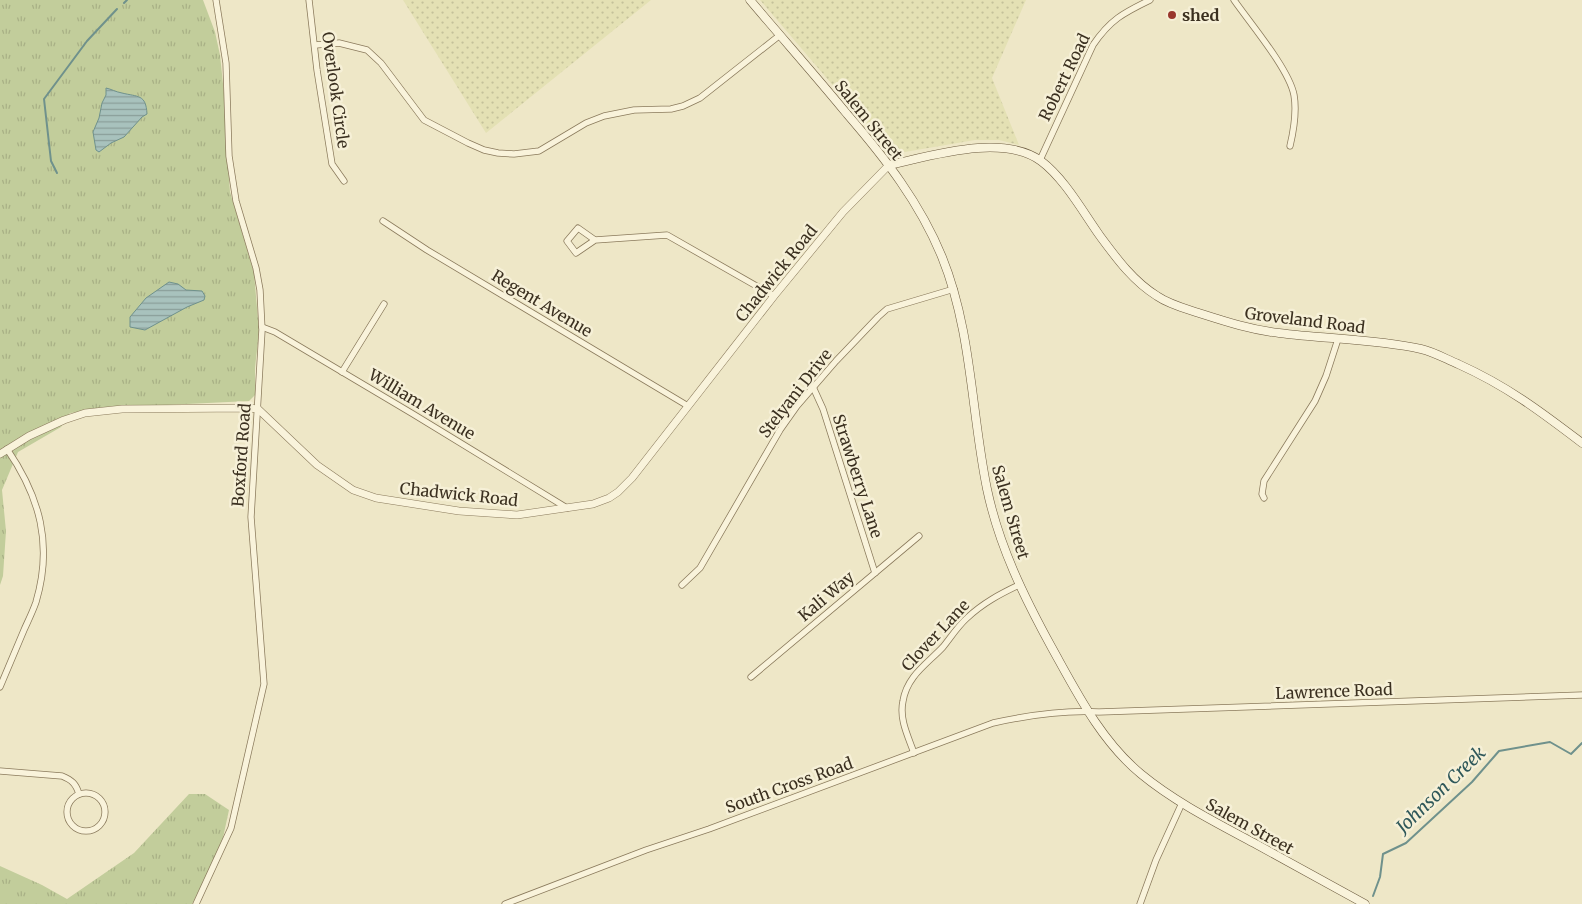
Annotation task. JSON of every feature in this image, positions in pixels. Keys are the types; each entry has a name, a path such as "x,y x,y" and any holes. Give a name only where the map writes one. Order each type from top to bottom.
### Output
{"main road":[{"name":"Salem Street","path":"750,0 890,165 917,206 942,257 954,289 962,322 987,491 999,532 1018,585 1088,712 1112,746 1155,785 1182,803 1365,904"},
{"name":"Groveland Road","path":"890,165 980,148 1020,152 1040,160 1068,191 1128,273 1157,297 1178,306 1244,327 1278,333 1405,347 1434,353 1518,396 1582,443"}],"street":[{"name":"Boxford Road","path":"196,904 231,828 264,684 250,517 262,327 260,290 256,268 236,201 229,156 226,63 216,0"},
{"name":"Overlook Circle","path":"309,0 316,45 317,70 332,164 344,181"},
{"name":"Robert Road","path":"1040,160 1093,45 1121,15 1150,0"},
{"path":"1234,0 1282,67 1290,82 1295,106 1290,146"},
{"path":"316,45 339,43 367,50 381,63 424,120 452,136 484,150 514,154 539,151 586,123 604,116 634,110 671,109 691,103 721,82 780,35"},
{"name":"Chadwick Road","path":"258,409 317,465 353,490 368,496 498,515 527,515 594,504 618,492 632,478 774,296 853,201 890,165"},
{"name":"Regent Avenue","path":"383,221 427,250 688,406"},
{"path":"595,240 578,228 567,241 576,253 595,240 667,235 774,296"},
{"name":"Stelyani Drive","path":"682,585 700,568 776,436 797,406 861,334 887,309 954,289"},
{"path":"342,372 384,304"},
{"name":"William Avenue","path":"262,327 276,332 567,508"},
{"path":"1264,498 1262,488 1264,481 1315,401 1326,376 1338,339"},
{"name":"Strawberry Lane","path":"814,388 823,409 875,573"},
{"path":"0,454 29,436 64,420 97,411 189,407 258,409"},
{"path":"0,687 35,604 41,580 43,546 42,530 34,496 7,449"},
{"name":"Kali Way","path":"751,676 918,536"},
{"name":"Clover Lane","path":"914,753 902,713 904,695 912,678 943,647 967,618 994,596 1018,585"},
{"name":"Lawrence Road","path":"1088,712 1582,695"},
{"name":"South Cross Road","path":"505,904 646,850 709,829 993,723 1078,711 1088,712"},
{"path":"0,771 62,776 70,779 76,786 79,794"},
{"path":"79,794 94,794 104,805 106,813 104,820 93,831 78,830 68,820 66,812 68,805 72,798 79,794"},
{"path":"1140,904 1156,860 1182,803"}],"shaded area":[{"path":"403,0 651,0 486,133"},
{"path":"760,0 1026,0 992,78 1019,145 999,140 975,140 899,153 888,150"}],"green space":[{"path":"0,0 203,0 215,32 220,55 230,192 254,273 259,331 255,368 255,395 249,401 125,407 70,413 61,427 18,452 2,490 6,531 3,576 0,585"},
{"path":"189,794 205,794 229,810 221,847 192,904 0,904 0,866 42,885 67,899 134,853"}],"water":[{"path":"106,88 137,96 145,103 147,114 124,137 111,143 99,152 96,150 93,132 106,95"},
{"path":"169,282 178,284 186,290 202,291 205,296 204,300 145,330 130,327 130,317 146,298"}],"waterway":[{"path":"124,3 127,0"},
{"path":"57,173 51,161 44,99 87,41 117,9"},
{"name":"Johnson Creek","path":"1373,896 1380,877 1383,854 1406,843 1472,782 1499,751 1550,742 1571,754 1582,743"}],"place":[{"name":"shed","path":"1172,15"}]}
